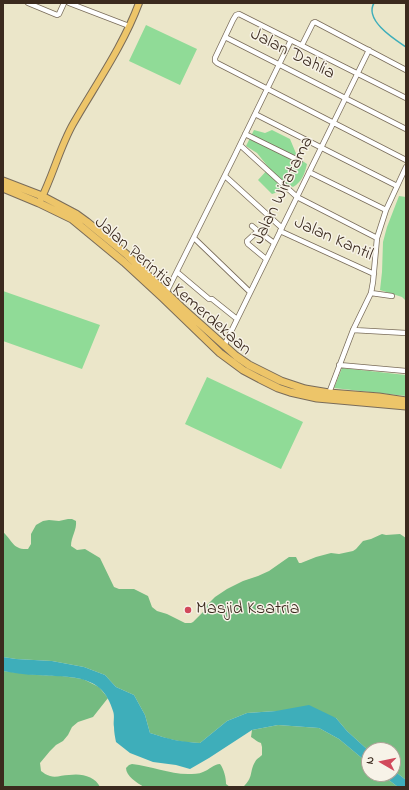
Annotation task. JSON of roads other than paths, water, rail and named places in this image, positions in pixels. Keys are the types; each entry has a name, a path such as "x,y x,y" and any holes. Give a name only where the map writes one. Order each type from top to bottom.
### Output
{"highway":[{"name":"Jalan Perintis Kemerdekaan","path":"3,181 76,214 87,222 126,254 215,348 232,363 249,373 278,388 304,396 404,403"},
{"name":"Jalan Perintis Kemerdekaan","path":"3,188 41,199"},
{"name":"Jalan Perintis Kemerdekaan","path":"165,295 236,356 249,365 281,381 306,389 329,393 379,397 404,403"}],"main road":[{"path":"41,199 70,129 133,20 139,3"}],"street":[{"path":"28,3 57,15 59,14 64,3"},
{"path":"69,3 129,26"},
{"path":"406,98 239,14 236,15 233,20 215,58 217,63 406,160"},
{"path":"302,45 313,23 315,22 406,70"},
{"name":"Jalan Dahlia","path":"225,36 406,129"},
{"path":"165,295 246,134 291,40"},
{"name":"Jalan Wiratama","path":"224,346 369,50"},
{"path":"255,114 397,186"},
{"path":"246,134 300,161"},
{"path":"240,145 297,197 377,238"},
{"path":"329,393 353,330 371,293 374,282 377,238 386,210 406,167"},
{"path":"309,172 386,210"},
{"name":"Jalan Kantil","path":"225,176 281,230 374,274"},
{"path":"252,226 274,243"},
{"path":"258,231 247,242 266,259"},
{"path":"194,238 250,292"},
{"path":"177,272 209,299 212,299 237,318"},
{"path":"371,293 392,296"},
{"path":"353,330 406,333"},
{"path":"339,366 406,370"}],"water":[{"path":"3,657 52,661 84,667 105,675 116,687 134,695 145,715 150,733 181,741 200,743 227,721 247,713 276,711 309,705 336,718 361,744 361,757 339,739 319,728 278,725 252,730 190,769 176,765 153,762 130,753 116,742 114,715 108,698 101,689 93,683 72,677 3,671"},
{"path":"401,776 406,780 406,787 398,787 391,782 401,782"}],"waterway":[{"path":"374,3 372,9 373,16 377,22 388,34 406,47"}],"place":[{"name":"Masjid Ksatria","path":"188,610"}]}
